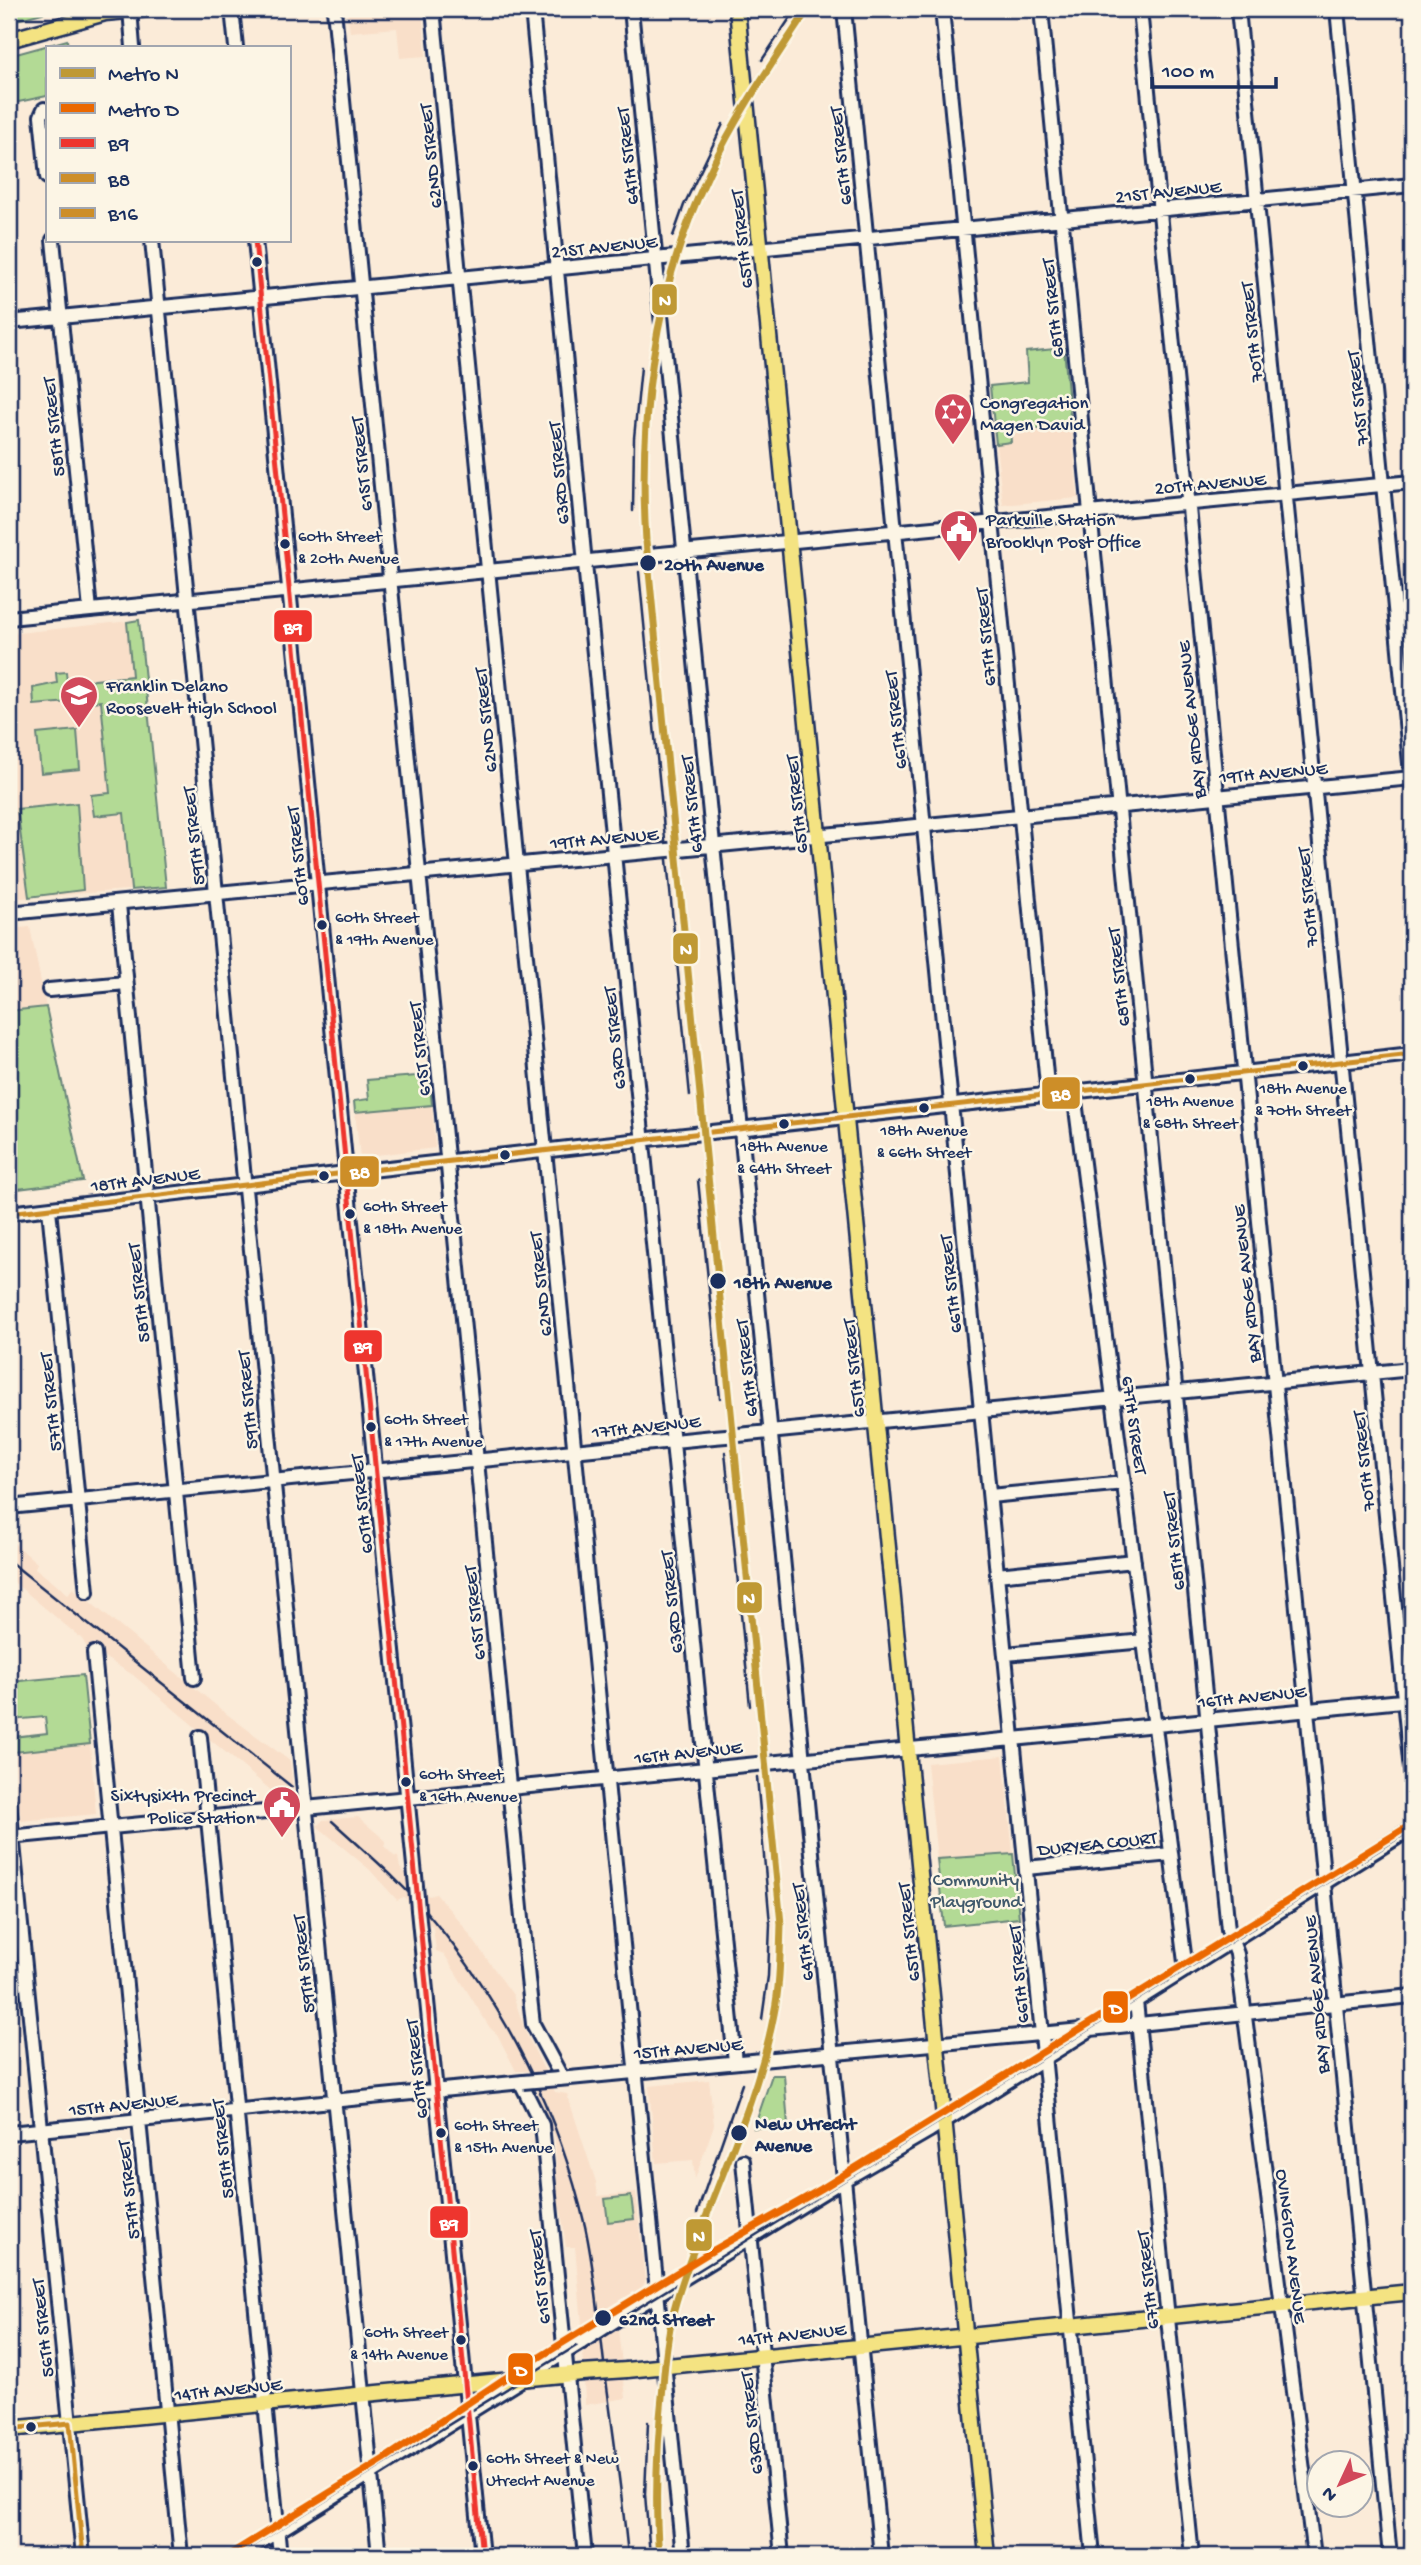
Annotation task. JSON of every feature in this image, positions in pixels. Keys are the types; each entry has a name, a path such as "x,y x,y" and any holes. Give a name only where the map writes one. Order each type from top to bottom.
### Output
{"main road":[{"path":"9,40 99,15 150,9"},
{"name":"65TH STREET","path":"737,9 987,2556"},
{"name":"14TH AVENUE","path":"9,2429 1412,2292"}],"street":[{"path":"232,9 236,46"},
{"name":"61ST STREET","path":"334,9 533,2024 561,2078"},
{"name":"62ND STREET","path":"433,9 683,2556"},
{"name":"63RD STREET","path":"532,9 735,2062"},
{"name":"64TH STREET","path":"631,9 881,2556"},
{"name":"66TH STREET","path":"844,9 1093,2556"},
{"name":"67TH STREET","path":"942,9 1048,1095"},
{"name":"68TH STREET","path":"1041,9 1228,1930 1232,1941"},
{"name":"BAY RIDGE AVENUE","path":"1140,9 1390,2556"},
{"name":"70TH STREET","path":"1238,9 1372,1373 1408,1700 1412,1781"},
{"name":"71ST STREET","path":"1337,9 1412,784"},
{"path":"130,10 134,46"},
{"path":"44,109 41,116 46,167"},
{"name":"21ST AVENUE","path":"9,322 1412,185"},
{"name":"58TH STREET","path":"53,242 90,610"},
{"name":"59TH STREET","path":"152,242 379,2556"},
{"name":"60TH STREET","path":"255,242 482,2556"},
{"name":"20TH AVENUE","path":"9,618 1412,482"},
{"name":"19TH AVENUE","path":"9,914 1412,778"},
{"name":"58TH STREET","path":"119,904 194,1678"},
{"path":"49,990 126,983"},
{"name":"18TH AVENUE","path":"9,1213 1412,1054"},
{"name":"67TH STREET","path":"1073,1093 1186,1970"},
{"name":"57TH STREET","path":"49,1209 87,1592"},
{"name":"17TH AVENUE","path":"9,1507 1412,1369"},
{"path":"990,1496 1124,1483"},
{"path":"997,1575 1134,1561"},
{"path":"1006,1654 1144,1641"},
{"name":"57TH STREET","path":"94,1653 181,2556"},
{"name":"16TH AVENUE","path":"10,1837 1408,1700"},
{"name":"58TH STREET","path":"200,1737 281,2556"},
{"name":"56TH STREET","path":"9,1802 10,1837 83,2556"},
{"path":"238,2556 521,2379 944,2121 1412,1828"},
{"name":"DURYEA COURT","path":"1026,1868 1171,1854"},
{"name":"OVINGTON AVENUE","path":"1232,1941 1237,1954 1314,2556"},
{"name":"15TH AVENUE","path":"9,2133 1412,1996"},
{"name":"67TH STREET","path":"1136,2001 1192,2556"},
{"name":"61ST STREET","path":"522,2082 542,2125 565,2352 575,2374 584,2556"},
{"name":"63RD STREET","path":"743,2161 782,2556"}],"shaded area":[{"path":"347,9 422,9 426,56 400,58 397,28 350,32"},
{"path":"1071,426 1078,498 1003,505 996,444 1011,442 1010,431"},
{"name":"Franklin Delano Roosevelt High School","path":"139,620 166,887 9,899 9,858 15,856 9,824 9,634"},
{"path":"30,927 46,1007 9,1011 9,929"},
{"path":"432,1105 435,1148 360,1157 355,1112"},
{"path":"9,1539 37,1563 35,1568 68,1594 73,1588 224,1712 290,1761 294,1796 279,1797 133,1675 86,1646 82,1639 9,1578"},
{"path":"90,1744 96,1814 21,1821 14,1752"},
{"path":"1003,1756 1013,1854 937,1859 927,1763"},
{"path":"358,1817 386,1841 384,1846 398,1857 400,1868 429,1896 436,1894 461,1923 513,1995 526,2033 555,2092 567,2094 596,2182 598,2196 636,2193 645,2282 642,2287 615,2304 626,2398 585,2405 582,2324 575,2247 566,2247 561,2210 558,2207 555,2138 528,2071 516,2071 497,2034 490,2028 444,1954 436,1951 433,1928 404,1897 397,1900 369,1869 317,1826 323,1820"},
{"path":"709,2080 714,2125 695,2179 693,2160 656,2163 649,2086"}],"green space":[{"path":"9,9 57,9 9,22"},
{"path":"67,40 68,46 46,46 46,96 9,104 9,56"},
{"path":"1064,348 1071,426 1010,431 1011,442 996,444 990,386 1028,382 1026,352"},
{"path":"139,620 166,887 131,890 124,813 94,816 91,795 110,793 101,701 80,703 77,682 132,676 127,622"},
{"path":"66,672 69,702 34,705 33,688 57,683 56,673"},
{"path":"77,730 80,769 41,773 37,734"},
{"path":"77,803 83,890 29,897 17,809"},
{"path":"46,1007 83,1181 9,1190 9,1011"},
{"path":"429,1075 432,1105 355,1112 354,1101 369,1099 367,1080"},
{"path":"83,1675 90,1744 14,1752 13,1737 47,1733 45,1717 11,1720 9,1682"},
{"name":"Community Playground","path":"1013,1854 1019,1918 944,1926 937,1859"},
{"path":"772,2075 784,2075 788,2125 754,2128"},
{"path":"631,2196 634,2219 608,2222 605,2199"}],"railway":[{"path":"762,60 796,9"},
{"path":"673,236 684,205 723,124"},
{"path":"633,511 634,438 641,367"},
{"path":"639,572 690,1096"},
{"path":"698,1180 720,1398"},
{"path":"725,1452 750,1706"},
{"path":"9,1561 292,1787"},
{"path":"757,1777 770,1924 768,1976 762,2019"},
{"path":"332,1821 410,1894 460,1955 507,2027 545,2103 574,2184 589,2247 628,2556"},
{"path":"236,2556 1412,1830"},
{"path":"697,2213 742,2084"},
{"path":"648,2422 645,2494 650,2556"}],"metro line":[{"name":"N","path":"659,2556 656,2492 658,2450 671,2323 688,2266 755,2088 766,2051 777,1992 781,1924 646,541 645,446 648,399 663,307 690,217 731,130 808,9"},
{"name":"D","path":"227,2556 384,2459 504,2379 712,2251 821,2189 1412,1824"}],"transit line":[{"name":"B9","path":"255,242 482,2556"},
{"name":"B8","path":"9,1213 1412,1054"},
{"name":"B16","path":"9,2429 70,2423 83,2556"}],"place":[{"name":"Congregation Magen David","path":"953,446"},
{"name":"60th Street & 20th Avenue","path":"285,544"},
{"name":"20th Avenue","path":"648,563"},
{"name":"Parkville Station Brooklyn Post Office","path":"959,563"},
{"name":"Franklin Delano Roosevelt High School","path":"79,729"},
{"name":"60th Street & 19th Avenue","path":"322,925"},
{"name":"18th Avenue & 70th Street","path":"1303,1066"},
{"name":"18th Avenue & 68th Street","path":"1190,1079"},
{"name":"18th Avenue & 66th Street","path":"924,1108"},
{"name":"18th Avenue & 64th Street","path":"784,1124"},
{"name":"60th Street & 18th Avenue","path":"350,1214"},
{"name":"18th Avenue","path":"718,1281"},
{"name":"60th Street & 17th Avenue","path":"371,1427"},
{"name":"60th Street & 16th Avenue","path":"406,1782"},
{"name":"Sixtysixth Precinct Police Station","path":"282,1839"},
{"name":"60th Street & 15th Avenue","path":"441,2133"},
{"name":"New Utrecht Avenue","path":"739,2133"},
{"name":"62nd Street","path":"603,2318"},
{"name":"60th Street & 14th Avenue","path":"461,2340"},
{"name":"60th Street & New Utrecht Avenue","path":"473,2466"}]}
